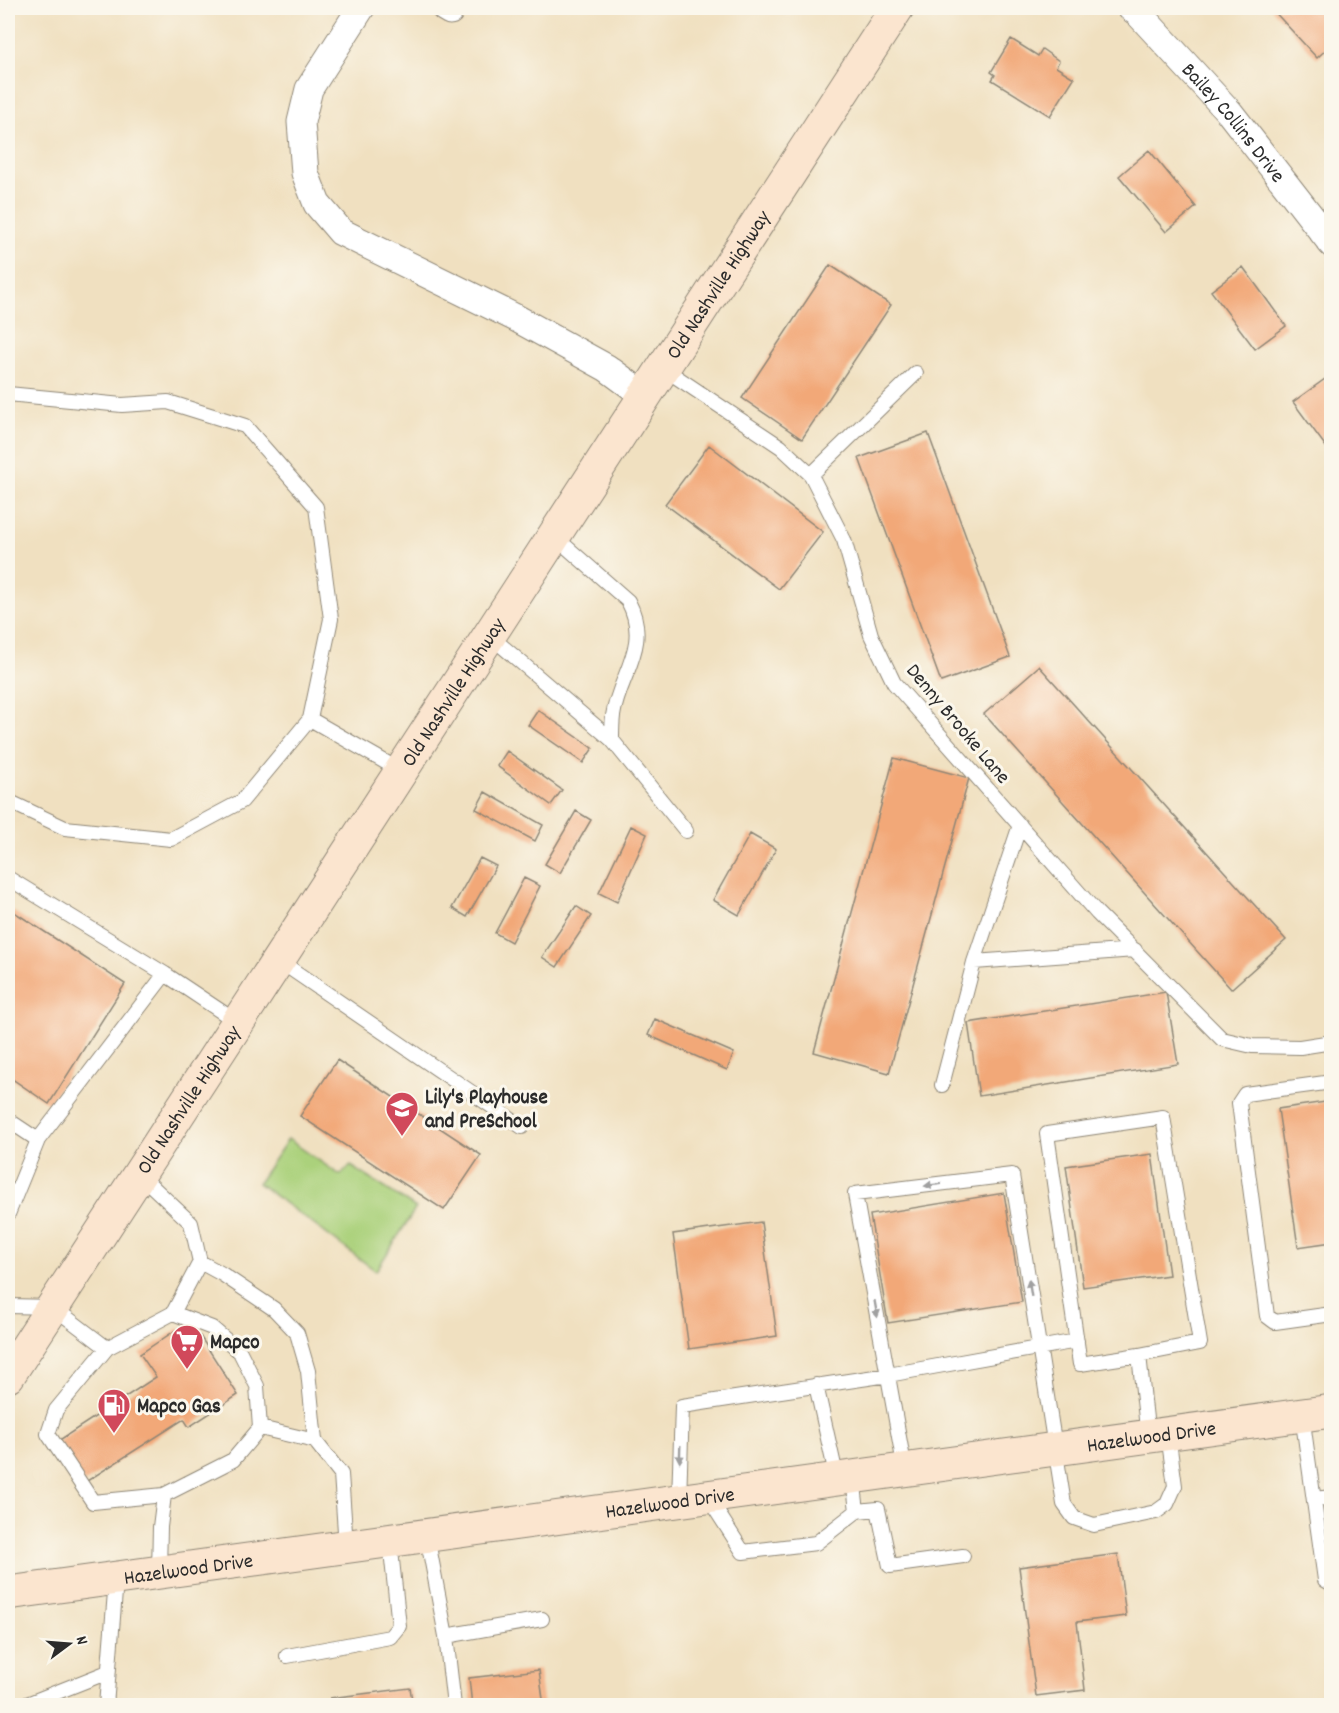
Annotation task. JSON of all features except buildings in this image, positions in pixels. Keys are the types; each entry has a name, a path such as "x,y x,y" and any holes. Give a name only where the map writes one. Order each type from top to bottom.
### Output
{"main road":[{"name":"Old Nashville Highway","path":"8,1376 897,8"},
{"name":"Hazelwood Drive","path":"8,1593 1317,1413"}],"street":[{"path":"361,8 309,89 301,122 305,172 317,204 341,232 516,318 607,368 645,396"},
{"name":"Bailey Collins Drive","path":"1131,8 1230,113 1332,244"}],"lane":[{"name":"Denny Brooke Lane","path":"663,368 781,447 811,475 843,540 871,635 894,683 1097,913 1222,1039 1252,1046 1300,1047 1332,1042"},
{"path":"811,475 916,373"},
{"path":"8,394 122,405 168,402 245,426 316,507 331,619 310,719 242,801 171,839 65,828 8,801"},
{"path":"554,536 628,601 636,615 638,633 630,668 613,716 612,740"},
{"path":"489,635 612,740 686,831"},
{"path":"310,719 401,771"},
{"path":"942,1085 974,962 1020,825"},
{"path":"8,878 165,974 237,1022"},
{"path":"974,962 1135,950"},
{"path":"278,960 522,1127"},
{"path":"8,1214 38,1140 165,974"},
{"path":"1332,1082 1245,1094 1239,1103 1267,1316 1275,1322 1332,1314"},
{"path":"1163,1117 1200,1343 1139,1355 1080,1364 1047,1134 1163,1117"},
{"path":"8,1120 38,1140"},
{"path":"139,1174 191,1223 200,1262 173,1313 107,1348 56,1410 48,1434 93,1502 164,1495 233,1460 260,1428 257,1386 240,1352 213,1328 173,1313"},
{"path":"904,1470 855,1194 1012,1175 1064,1504 1074,1518 1094,1525 1156,1512 1167,1504 1175,1486 1158,1435 1139,1355"},
{"path":"200,1262 274,1309 297,1333 308,1371 315,1441 341,1474 346,1547"},
{"path":"8,1306 53,1307 107,1348"},
{"path":"963,1556 890,1566 878,1509 857,1511 816,1543 743,1552 693,1499 682,1406 888,1375 1039,1346 1077,1341"},
{"path":"816,1385 857,1511"},
{"path":"1317,1413 1314,1499 1325,1580 1332,1584"},
{"path":"260,1428 315,1441"},
{"path":"159,1573 160,1527 164,1495"},
{"path":"1314,1499 1332,1497"},
{"path":"427,1536 446,1636 454,1706"},
{"path":"287,1656 390,1637 399,1626 390,1541"},
{"path":"106,1706 116,1579"},
{"path":"446,1636 542,1619"},
{"path":"22,1706 108,1672"}],"green space":[{"path":"288,1139 340,1175 351,1166 416,1208 376,1271 258,1183"}],"place":[{"name":"Lily's Playhouse and PreSchool","path":"402,1137"},
{"name":"Mapco","path":"187,1370"},
{"name":"Mapco Gas","path":"114,1434"}]}
